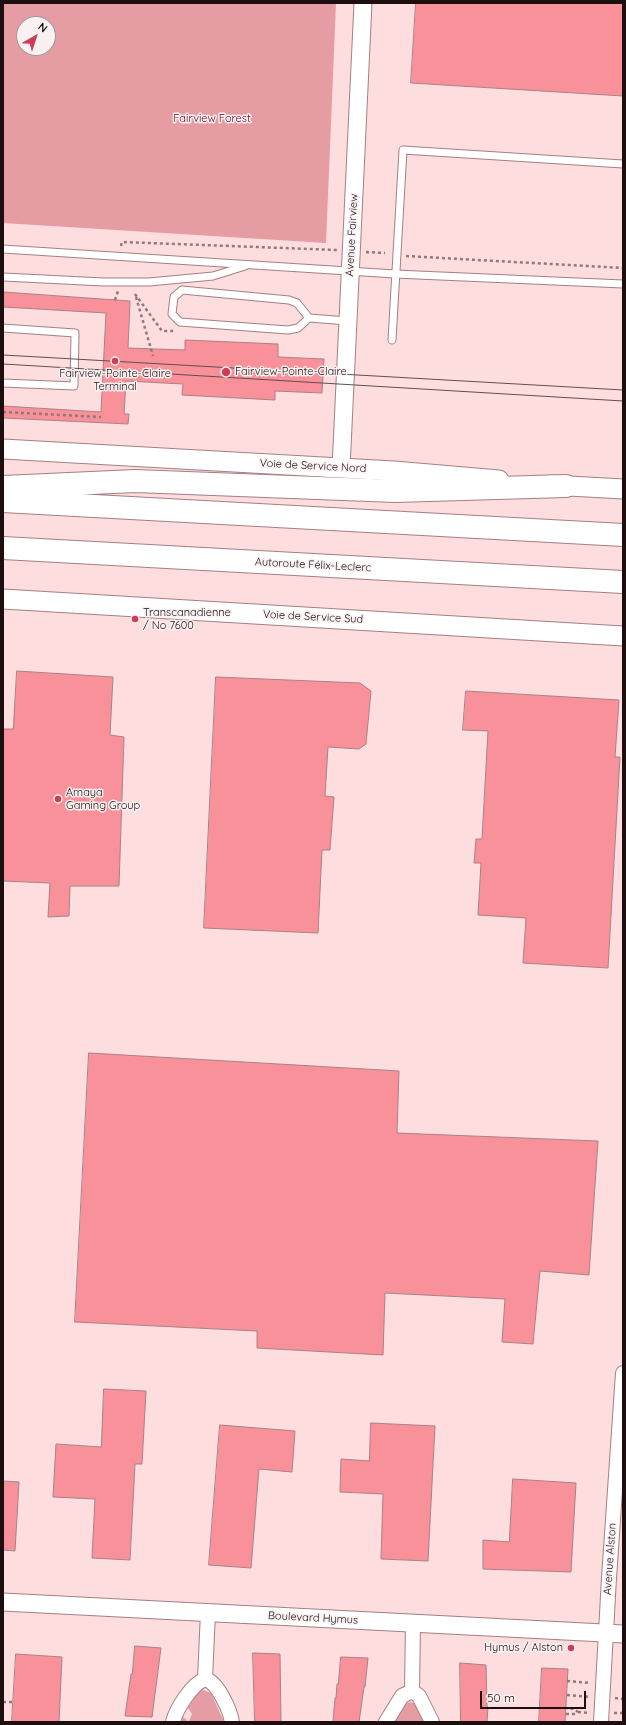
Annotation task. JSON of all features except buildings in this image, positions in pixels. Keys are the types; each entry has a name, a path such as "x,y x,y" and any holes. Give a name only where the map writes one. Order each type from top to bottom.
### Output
{"highway":[{"path":"3,487 136,481 395,491 566,486"},
{"path":"3,501 623,535"},
{"name":"Autoroute Félix-Leclerc","path":"3,548 623,582"}],"main road":[{"name":"Voie de Service Nord","path":"3,449 394,471 566,486 623,489"},
{"name":"Voie de Service Sud","path":"3,599 623,636"}],"street":[{"name":"Avenue Fairview","path":"341,468 362,3"},
{"name":"Avenue Alston","path":"596,1717 606,1634 623,1373"},
{"name":"Boulevard Hymus","path":"3,1602 623,1634"},
{"path":"173,1722 176,1713 192,1689 205,1679 208,1612"},
{"path":"412,1691 413,1623"},
{"path":"205,1679 217,1689 228,1709 232,1722"},
{"path":"386,1722 402,1696 412,1691"},
{"path":"412,1691 419,1696 432,1722"}],"lane":[{"path":"392,340 403,150 623,164"},
{"path":"3,248 395,274 623,284"},
{"path":"3,277 104,282 150,282 213,276 249,265"},
{"path":"309,318 297,303 289,300 182,290 174,297 172,314 180,322 288,330 298,328 309,318 348,321"},
{"path":"3,328 75,333 74,386 3,383"}],"path":[{"path":"122,242 329,250"},
{"path":"370,252 385,253"},
{"path":"406,256 623,268"},
{"path":"115,300 118,291"},
{"path":"153,356 135,294 162,331"},
{"path":"3,412 101,417"},
{"path":"567,1681 593,1684"},
{"path":"567,1695 592,1697"},
{"path":"613,1698 623,1699"},
{"path":"3,1702 13,1702"},
{"path":"566,1708 574,1709 578,1712 596,1717"},
{"path":"566,1714 574,1714 578,1712"},
{"path":"612,1713 623,1713"}],"green space":[{"name":"Fairview Forest","path":"3,3 336,3 326,243 3,223"},
{"path":"203,1690 211,1693 224,1722 181,1722 183,1717 189,1721 192,1714 188,1708 197,1694"},
{"path":"410,1702 417,1704 426,1722 394,1722 403,1705"}],"tram line":[{"path":"3,355 623,390"},
{"path":"3,364 623,401"}],"place":[{"name":"Fairview-Pointe-Claire Terminal","path":"115,361"},
{"name":"Fairview-Pointe-Claire","path":"226,372"},
{"name":"Transcanadienne / No 7600","path":"135,619"},
{"name":"Amaya Gaming Group","path":"58,799"},
{"name":"Hymus / Alston","path":"571,1648"}]}
